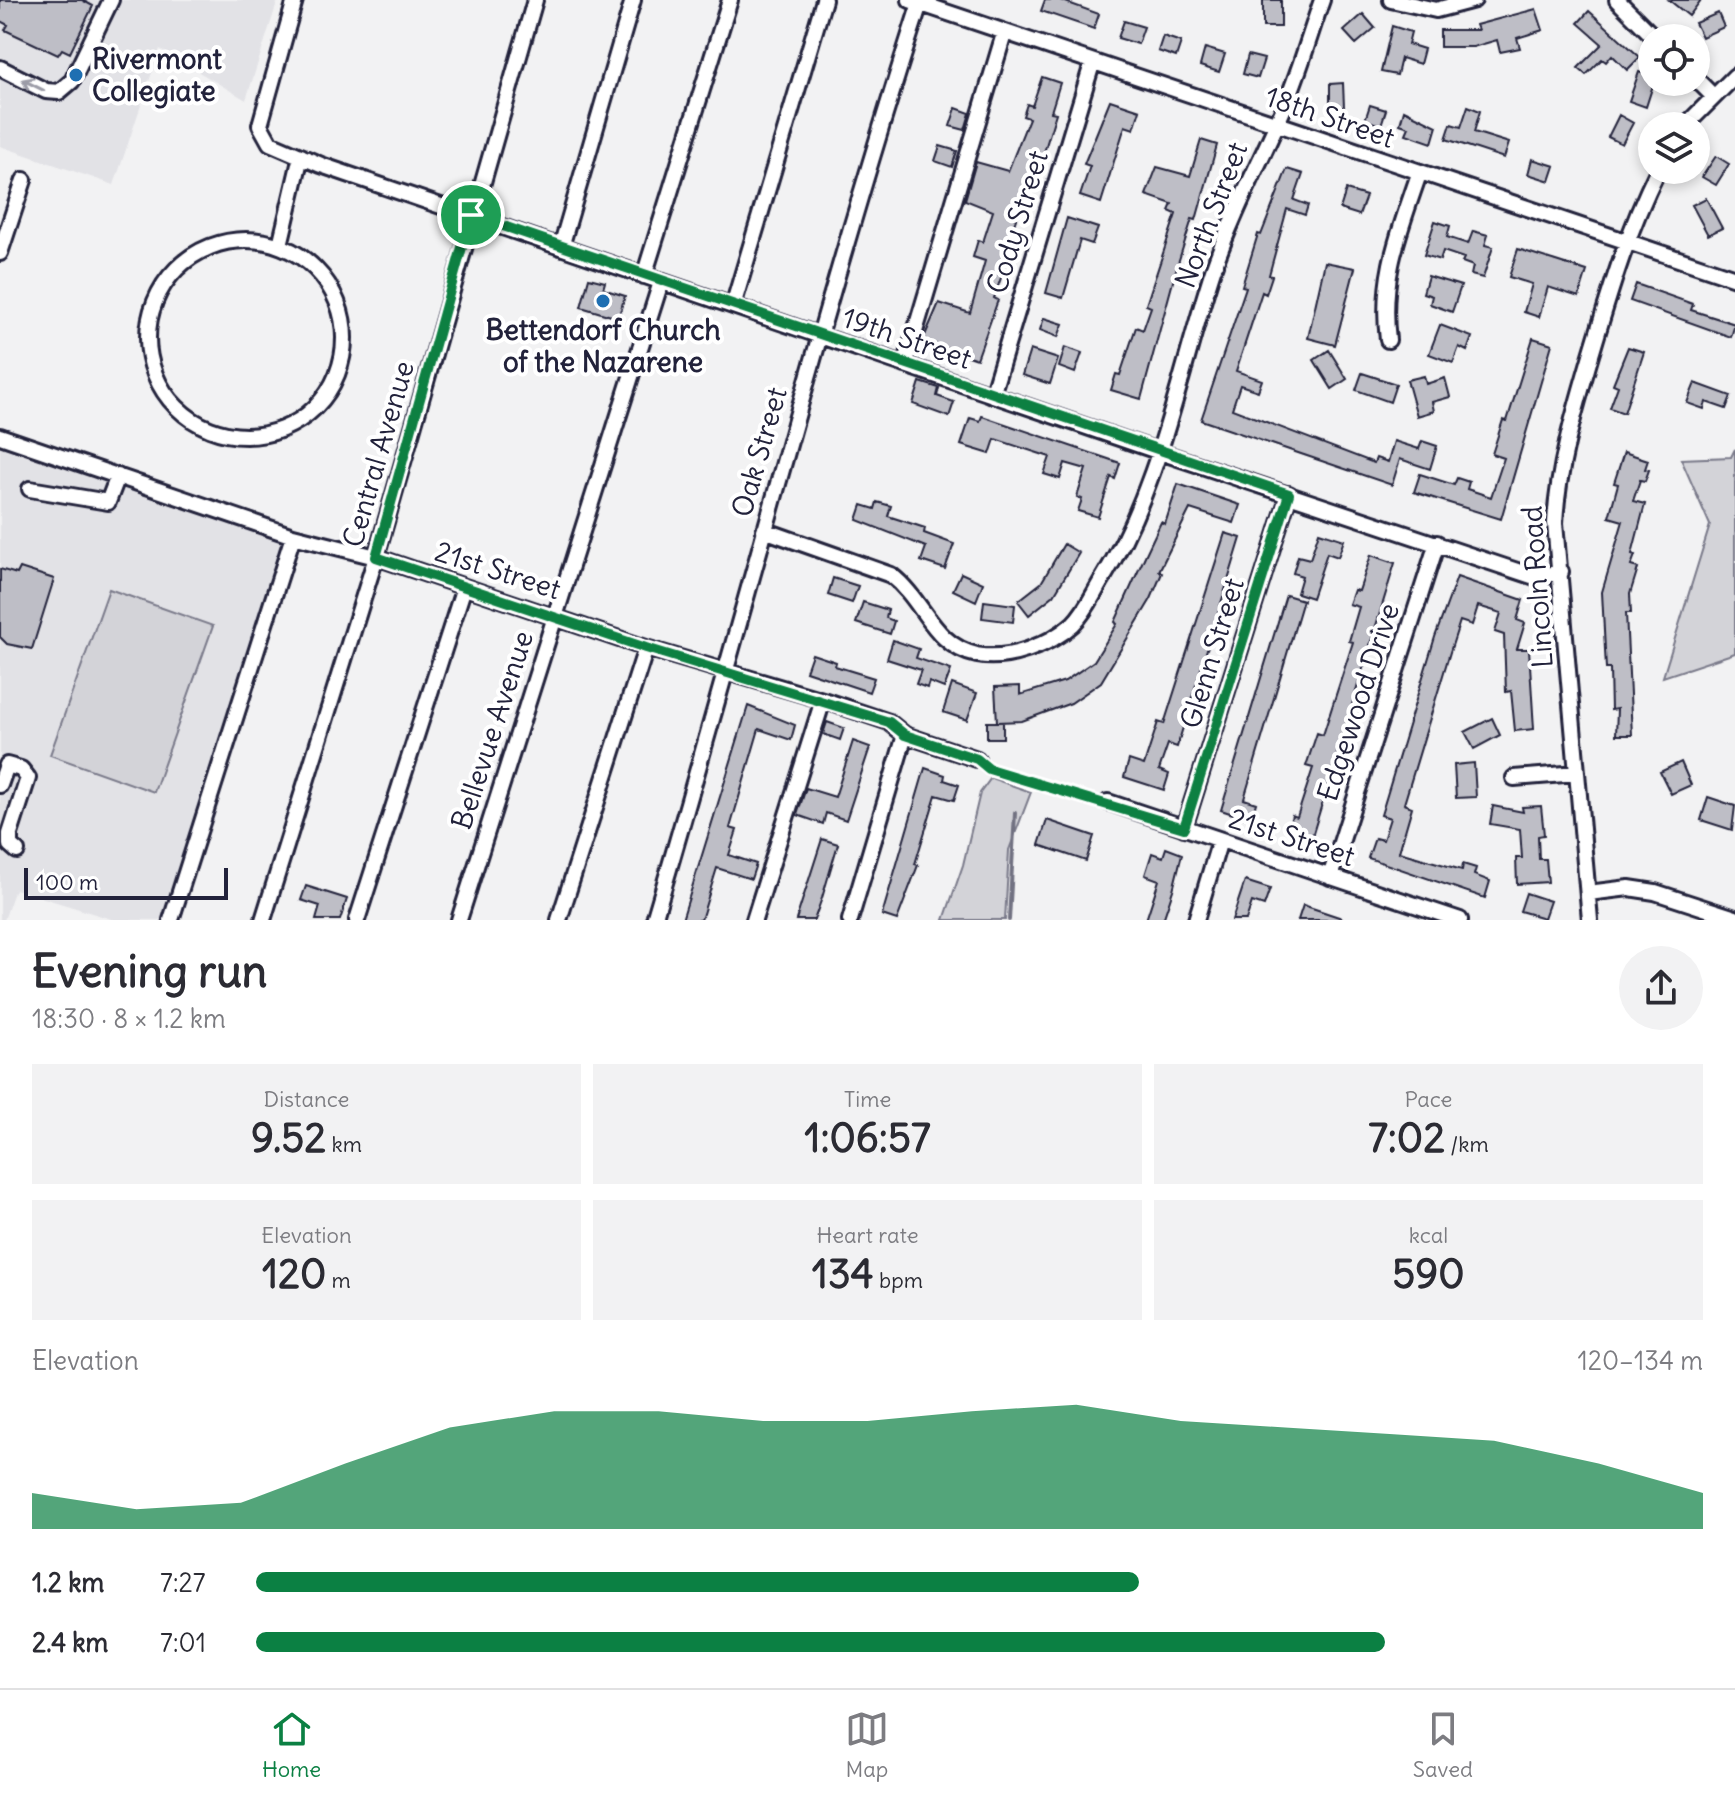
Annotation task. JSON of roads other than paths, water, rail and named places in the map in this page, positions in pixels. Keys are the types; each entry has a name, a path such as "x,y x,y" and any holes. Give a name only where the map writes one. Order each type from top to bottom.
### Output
{"street":[{"path":"0,68 46,91 59,92 72,81 111,0"},
{"name":"19th Street","path":"295,0 260,115 263,135 270,143 661,282 1535,577 1561,572"},
{"name":"Central Avenue","path":"263,920 376,557 471,215 535,0"},
{"path":"561,247 633,0"},
{"path":"644,276 730,0"},
{"path":"733,306 824,0"},
{"name":"North Street","path":"764,530 891,575 906,586 947,644 979,655 1022,652 1071,625 1088,606 1114,560 1160,452 1213,271 1242,192 1286,104 1322,0"},
{"path":"1391,0 1436,10 1474,0"},
{"path":"1617,0 1641,24"},
{"name":"18th Street","path":"917,1 1274,126 1735,278"},
{"name":"Oak Street","path":"654,920 728,671 764,530 917,1"},
{"path":"905,365 1004,34"},
{"name":"Cody Street","path":"992,395 1092,64"},
{"path":"1698,112 1735,76"},
{"path":"1710,93 1713,96"},
{"path":"280,245 301,156"},
{"path":"1388,340 1384,310 1386,277 1419,174"},
{"path":"0,253 24,180"},
{"name":"Lincoln Road","path":"1590,920 1555,523 1561,468 1625,241 1651,184"},
{"path":"252,240 280,245 318,271 336,300 344,333 336,378 308,415 288,427 243,436 215,432 190,419 169,400 155,375 148,348 149,320 167,281 198,252 224,242 252,240"},
{"name":"Bellevue Avenue","path":"459,920 661,282"},
{"name":"21st Street","path":"0,436 293,536 376,557 646,648 823,700 889,722 905,735 977,759"},
{"path":"30,489 108,502 118,476"},
{"name":"Glenn Street","path":"1184,828 1289,494"},
{"path":"171,920 293,536"},
{"name":"Edgewood Drive","path":"1330,877 1437,543"},
{"path":"357,920 464,587"},
{"path":"559,920 646,648"},
{"path":"754,920 823,700"},
{"path":"850,920 905,735"},
{"path":"0,785 7,765 21,769 28,778 10,834 10,845 17,851"},
{"path":"1514,778 1577,773"},
{"name":"21st Street","path":"1108,802 1460,920"},
{"path":"1196,920 1220,840"},
{"path":"1588,893 1629,888 1642,890 1735,918"}],"waterway":[{"path":"1009,920 1015,813"}],"place":[{"name":"Rivermont Collegiate","path":"76,75"},
{"name":"Bettendorf Church of the Nazarene","path":"603,301"}]}
